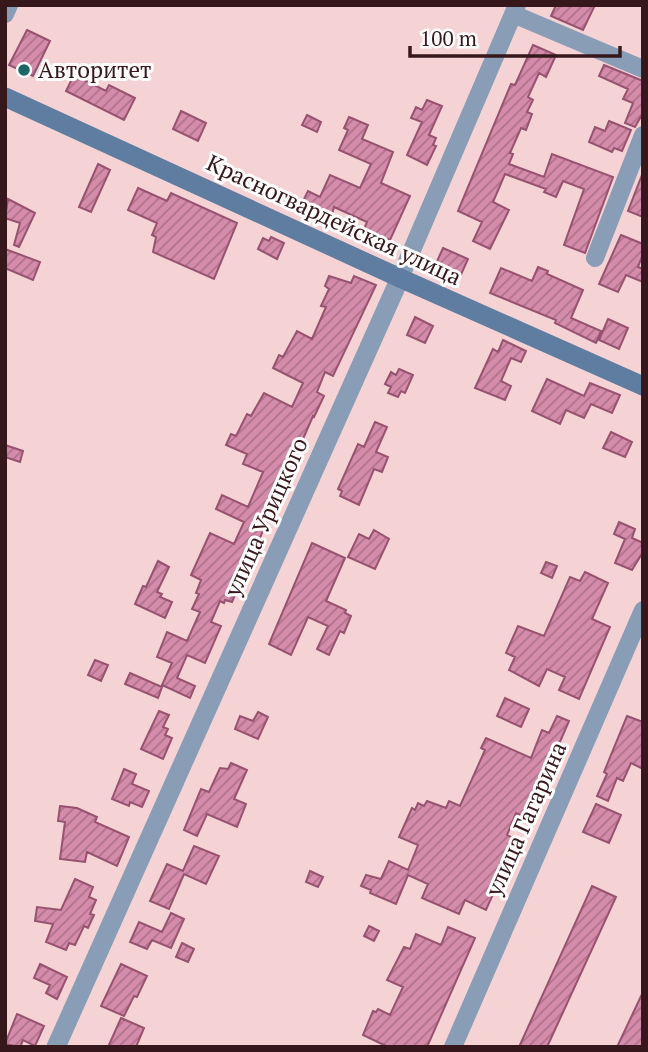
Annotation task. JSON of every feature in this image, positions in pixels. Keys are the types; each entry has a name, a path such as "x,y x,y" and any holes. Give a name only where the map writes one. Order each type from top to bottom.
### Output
{"main road":[{"name":"Красногвардейская улица","path":"5,97 643,386"}],"street":[{"path":"5,14 9,5"},
{"path":"515,10 643,69"},
{"name":"улица Урицкого","path":"56,1047 400,278 515,10"},
{"path":"595,258 643,135"},
{"name":"улица Гагарина","path":"453,1047 643,610"}],"building":[{"path":"556,5 595,5 583,30 551,16"},
{"path":"27,30 50,41 33,76 9,65"},
{"path":"533,45 556,55 546,77 539,73 528,97 533,100 527,112 532,114 526,130 521,128 510,153 513,154 509,164 544,177 552,154 613,177 585,253 564,245 584,189 563,181 556,197 544,192 546,189 505,174 493,202 509,210 490,249 473,241 482,222 458,211 511,84 515,85"},
{"path":"604,65 643,81 643,113 635,127 625,123 633,103 623,99 628,89 599,76"},
{"path":"74,75 106,91 109,85 135,98 124,120 66,91"},
{"path":"427,100 442,106 429,135 436,138 433,145 436,146 427,165 407,155 422,122 411,118 416,107 422,110"},
{"path":"181,111 206,123 198,141 173,129"},
{"path":"307,115 321,122 317,132 302,125"},
{"path":"349,117 368,125 362,139 393,152 381,183 410,196 390,240 364,229 367,222 334,207 332,214 303,201 308,191 320,197 330,175 360,188 371,164 339,150 348,130 344,128"},
{"path":"609,121 631,130 622,151 614,148 612,152 589,142 595,127 605,131"},
{"path":"98,164 110,170 91,212 79,207"},
{"path":"643,175 643,217 628,211"},
{"path":"138,188 167,201 171,193 237,223 214,279 153,252 156,237 152,235 157,223 128,210"},
{"path":"8,199 35,213 19,247 14,245 20,223 5,218"},
{"path":"621,235 643,244 643,254 638,267 643,269 643,282 626,275 618,292 599,284"},
{"path":"271,237 284,243 277,259 258,249 263,238 269,241"},
{"path":"443,248 468,259 459,279 434,268"},
{"path":"5,249 40,262 33,280 5,268"},
{"path":"538,267 548,271 547,274 583,290 571,318 601,331 596,343 555,323 556,320 490,293 501,268 532,281"},
{"path":"329,276 351,283 354,276 376,285 333,376 325,372 317,392 324,396 232,602 220,601 211,622 221,626 205,663 187,655 177,678 195,686 190,698 162,685 172,663 157,657 167,632 187,641 200,612 192,609 199,594 196,593 201,580 191,575 210,533 234,544 244,522 216,509 222,495 248,507 263,472 243,464 247,454 226,445 231,434 236,436 247,414 251,416 264,393 292,407 303,383 273,368 279,355 283,357 297,331 312,339 326,307 321,306 329,289 325,286"},
{"path":"415,317 433,326 425,343 407,335"},
{"path":"608,319 628,328 619,349 599,340"},
{"path":"503,340 526,351 521,362 511,358 501,381 511,386 505,400 475,388 493,349 498,352"},
{"path":"399,369 413,375 405,393 401,391 398,397 388,393 391,387 385,384 391,372 396,375"},
{"path":"547,379 584,396 590,383 620,395 612,413 591,404 584,418 566,410 560,424 532,411"},
{"path":"375,422 387,427 376,452 388,457 382,472 374,469 359,505 340,496 342,491 338,489 358,444 364,447"},
{"path":"611,432 632,442 625,457 603,448"},
{"path":"5,445 23,451 20,462 5,457"},
{"path":"619,522 635,529 632,538 643,543 643,552 632,570 615,563 625,539 614,534"},
{"path":"374,530 389,539 375,569 348,557 359,534 369,539"},
{"path":"312,543 345,558 326,601 346,610 345,613 351,616 344,633 340,631 329,655 317,649 328,626 308,617 291,655 269,644"},
{"path":"158,561 169,567 157,592 162,594 160,597 172,602 165,618 135,604"},
{"path":"546,562 557,566 552,578 541,573"},
{"path":"585,572 608,583 592,619 610,627 579,699 559,690 565,677 547,669 539,686 509,670 515,657 506,653 518,626 544,636 570,577 580,581"},
{"path":"95,660 108,665 101,681 88,675"},
{"path":"130,673 162,687 158,698 125,684"},
{"path":"505,698 529,709 521,727 497,716"},
{"path":"159,711 169,715 163,727 168,729 165,735 172,738 163,759 141,749"},
{"path":"258,712 268,717 258,739 235,729 240,716 253,721"},
{"path":"557,716 569,721 527,818 516,813 507,835 517,840 486,910 465,900 459,914 422,898 428,884 408,875 396,904 370,893 371,890 361,886 366,875 381,879 389,861 408,870 418,845 399,837 412,808 415,810 418,803 424,806 427,801 446,808 449,801 460,806 485,750 481,748 486,738 531,758 542,730 549,733"},
{"path":"627,716 643,722 643,769 631,763 623,781 617,778 608,801 597,796"},
{"path":"231,763 247,770 234,799 246,804 237,827 207,814 197,836 184,830 201,789 209,792 220,768 228,769"},
{"path":"124,769 136,774 132,784 149,791 142,807 130,802 129,806 112,799"},
{"path":"596,804 621,815 609,843 583,832"},
{"path":"60,806 77,808 97,817 95,822 129,837 117,866 87,852 85,862 60,859 65,822 58,821"},
{"path":"194,846 219,856 206,884 184,874 169,909 150,901 167,864 183,871"},
{"path":"310,871 323,877 318,887 306,882"},
{"path":"75,879 93,887 89,897 96,900 90,914 94,915 88,928 84,926 75,945 69,943 66,950 46,942 53,924 35,921 37,907 61,910"},
{"path":"592,886 616,897 547,1047 519,1047"},
{"path":"171,913 184,919 171,948 152,940 147,949 130,942 139,922 162,932"},
{"path":"369,926 379,931 374,941 364,936"},
{"path":"448,927 475,938 427,1047 388,1047 363,1035 373,1011 378,1009 390,1015 403,987 387,980 404,947 410,949 416,934 441,945"},
{"path":"182,943 194,949 188,962 176,957"},
{"path":"40,964 67,977 57,999 46,993 50,985 34,978"},
{"path":"121,964 147,976 124,1016 101,1006"},
{"path":"643,992 643,1047 617,1047"},
{"path":"17,1014 44,1026 35,1046 23,1040 20,1047 5,1044"},
{"path":"121,1018 144,1028 136,1047 108,1047"}],"place":[{"name":"Авторитет","path":"24,70"}]}
